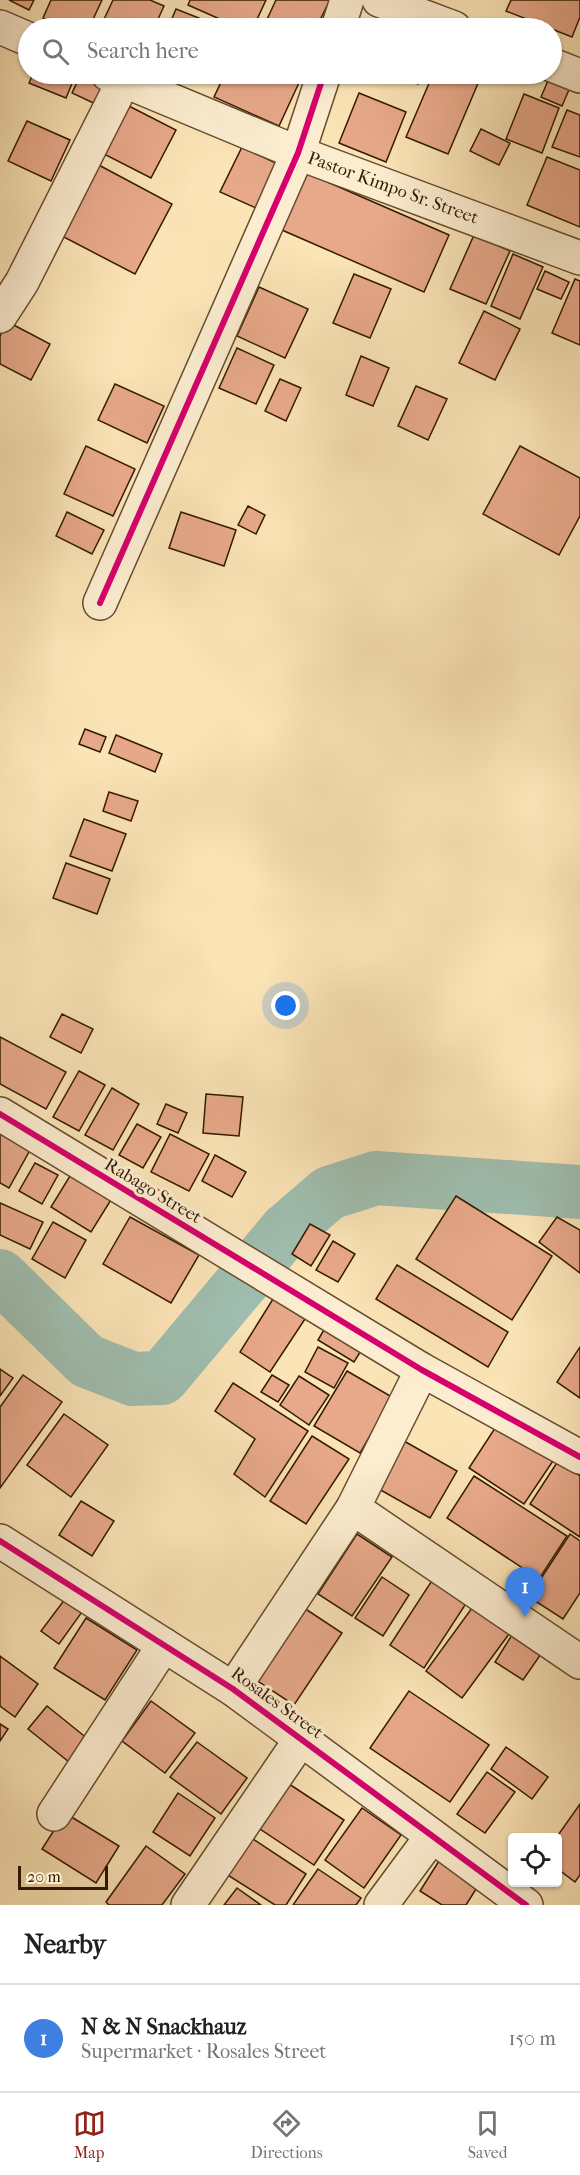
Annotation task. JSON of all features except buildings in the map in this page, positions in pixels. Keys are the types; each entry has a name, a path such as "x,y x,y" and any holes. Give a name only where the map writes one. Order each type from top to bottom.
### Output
{"street":[{"path":"341,18 347,0"},
{"path":"379,0 427,18"},
{"path":"0,27 18,35"},
{"path":"562,69 580,76"},
{"path":"0,316 22,282 113,84"},
{"name":"Pastor Kimpo Sr. Street","path":"133,84 298,153 580,258"},
{"path":"100,603 298,153 321,84"},
{"name":"Rabago Street","path":"0,1114 422,1370 580,1457"},
{"path":"233,1689 352,1508 422,1370"},
{"path":"352,1508 580,1662"},
{"name":"Rosales Street","path":"0,1541 233,1689 526,1905"},
{"path":"54,1814 164,1645"},
{"path":"188,1905 301,1739"},
{"path":"381,1905 432,1836"}],"waterway":[{"path":"0,1276 87,1361 133,1379 162,1378 286,1230 329,1193 376,1178 580,1192"}],"cycle path":[{"path":"100,603 298,153 321,84"},
{"path":"0,1114 422,1370 580,1457"},
{"path":"0,1541 233,1689 526,1905"}],"place":[{"name":"N & N Snackhauz","path":"525,1617"}]}
